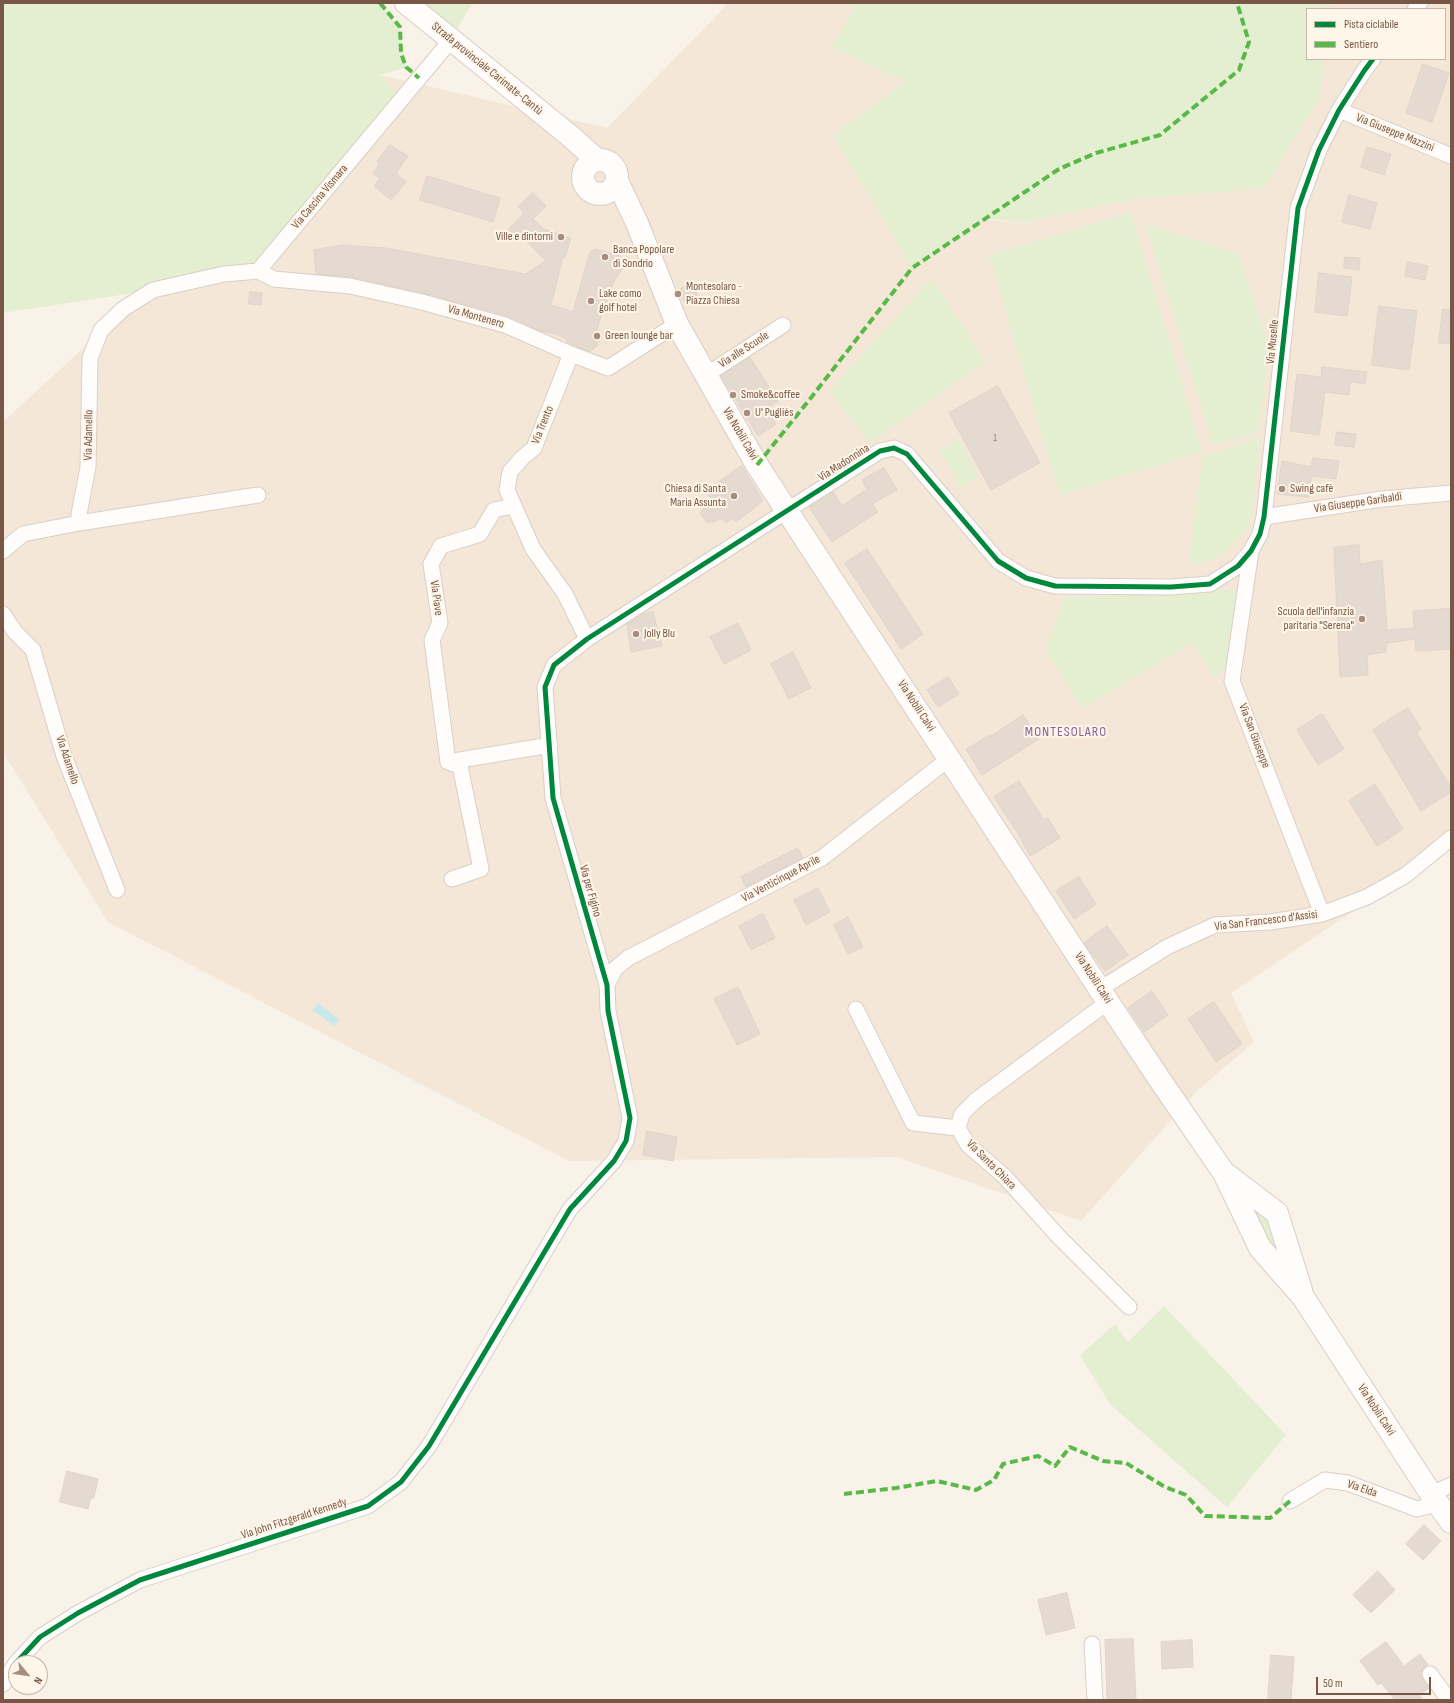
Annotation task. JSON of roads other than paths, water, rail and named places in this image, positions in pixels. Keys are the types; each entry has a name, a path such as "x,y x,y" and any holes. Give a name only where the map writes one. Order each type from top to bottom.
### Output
{"main road":[{"name":"Strada provinciale Carimate-Cantù","path":"406,3 569,135 590,167"},
{"path":"604,160 613,165 617,172 617,181 611,190 606,193 599,194 592,192 586,186 590,167 604,160"},
{"name":"Via Nobili Calvi","path":"617,181 636,223 677,324 757,465 1162,1083 1224,1173 1260,1248 1303,1297 1434,1499 1451,1522"},
{"name":"Via Nobili Calvi","path":"599,194 636,223"},
{"name":"Via Nobili Calvi","path":"1224,1173 1277,1213 1303,1297"}],"street":[{"name":"Via Cascina Vismara","path":"258,272 451,40"},
{"name":"Via Muselle","path":"1171,587 1210,584 1238,566 1251,551 1260,534 1264,517 1298,208 1318,150 1339,110 1372,60"},
{"name":"Via Giuseppe Mazzini","path":"1339,110 1451,156"},
{"name":"Via Adamello","path":"79,523 79,514 88,467 90,358 101,330 123,309 153,290 224,274 258,272"},
{"name":"Via Montenero","path":"258,272 274,279 350,286 422,302 505,324 571,354 608,368 677,324"},
{"name":"Via alle Scuole","path":"706,375 783,325"},
{"name":"Via Trento","path":"513,506 507,490 510,472 522,458 534,448 571,354"},
{"name":"Via Madonnina","path":"587,639 880,451 894,448 906,454 998,561 1026,578 1055,586 1171,587"},
{"name":"Via Giuseppe Garibaldi","path":"1264,517 1382,499 1451,493"},
{"path":"3,551 23,534 79,523 258,495"},
{"path":"513,506 533,548 565,594 587,639"},
{"name":"Via Piave","path":"448,762 432,640 440,623 431,564 441,546 480,534 494,510 513,506"},
{"name":"Via San Giuseppe","path":"1251,551 1232,681 1322,914"},
{"name":"Via Adamello","path":"3,614 15,632 33,650 64,756 117,890"},
{"name":"Via per Figino","path":"587,639 554,665 546,687 554,798 607,985 608,1011 630,1118 626,1141 614,1161"},
{"path":"448,762 550,745"},
{"name":"Via Venticinque Aprile","path":"607,985 615,969 628,958 822,858 950,758"},
{"path":"448,762 460,766 481,868 452,879"},
{"name":"Via San Francesco d'Assisi","path":"958,1128 962,1114 976,1100 1104,995 1167,947 1215,925 1270,922 1322,914 1367,897 1406,875 1451,838"},
{"name":"Via Santa Chiara","path":"856,1009 913,1122 958,1128 968,1145 1004,1176 1058,1236 1128,1308"},
{"name":"Via John Fitzgerald Kennedy","path":"23,1655 40,1637 78,1613 140,1580 368,1506 401,1482 429,1446 570,1209 614,1161"},
{"name":"Via Elda","path":"1290,1502 1324,1480 1348,1483 1417,1509 1434,1499 1451,1485"},
{"path":"1092,1644 1095,1700"},
{"path":"1430,1674 1449,1700"}],"water":[{"path":"318,1003 339,1019 334,1026 312,1010"}],"place":[{"name":"Ville e dintorni","path":"561,237"},
{"name":"Banca Popolare di Sondrio","path":"605,257"},
{"name":"Montesolaro - Piazza Chiesa","path":"678,294"},
{"name":"Lake como golf hotel","path":"591,301"},
{"name":"Green lounge bar","path":"597,336"},
{"name":"Smoke&coffee","path":"733,395"},
{"name":"U' Pugliés","path":"747,413"},
{"name":"Swing cafè","path":"1282,489"},
{"name":"Chiesa di Santa Maria Assunta","path":"734,496"},
{"name":"Scuola dell'infanzia paritaria \"Serena\"","path":"1362,619"},
{"name":"Jolly Blu","path":"636,634"}],"district":[{"name":"MONTESOLARO","path":"1066,732"}]}
